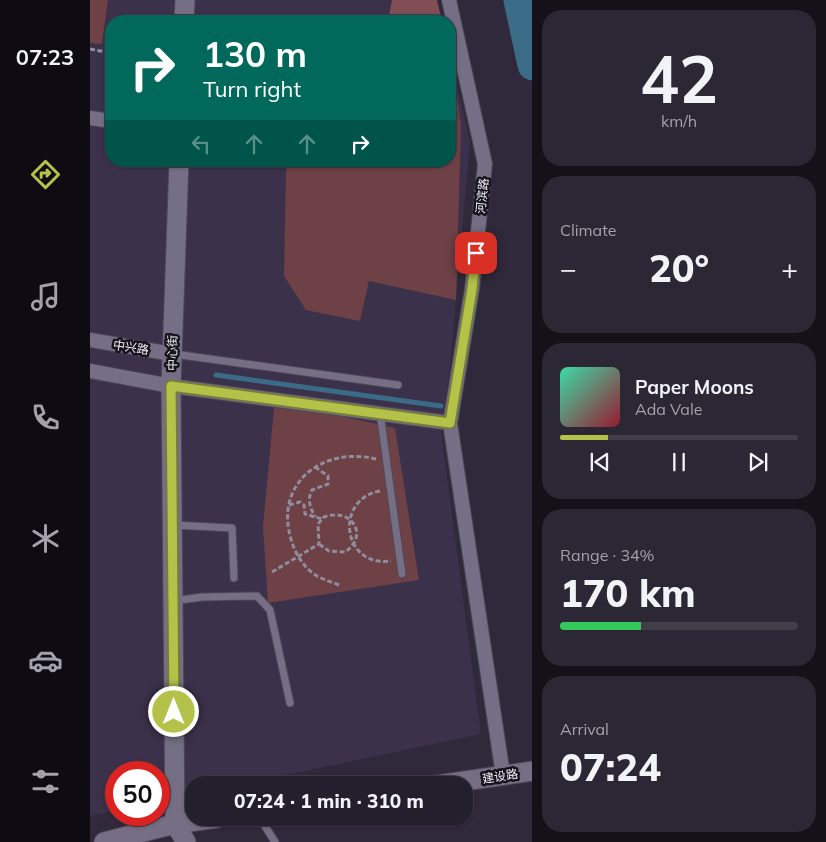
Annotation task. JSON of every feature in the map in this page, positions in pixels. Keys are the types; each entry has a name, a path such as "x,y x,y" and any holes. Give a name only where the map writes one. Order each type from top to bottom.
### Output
{"main road":[{"path":"184,15 185,0"},
{"name":"中心街","path":"175,824 171,386 179,167"},
{"name":"建设路","path":"473,780 532,771"},
{"path":"104,842 185,823"},
{"path":"175,824 186,842"}],"street":[{"name":"河滨路","path":"449,0 452,15"},
{"name":"河滨路","path":"456,32 485,164 472,289 450,423 503,775"},
{"path":"90,118 105,120"},
{"name":"中兴路","path":"90,340 172,354"},
{"path":"90,371 171,386 450,423"}],"lane":[{"path":"172,354 398,385"},
{"path":"380,413 402,574"},
{"path":"172,525 232,528 234,578"},
{"path":"173,601 202,597 257,596 270,610 290,703"},
{"path":"265,826 275,842"}],"path":[{"path":"90,49 105,51"},
{"path":"339,585 316,576 298,557 287,527 288,505 298,482 314,468 339,456 362,456 386,462"},
{"path":"314,468 328,476 328,484 312,490 308,497 310,508 316,517"},
{"path":"390,489 373,492 357,503 351,516 349,530 353,545 367,557 385,562 400,560"},
{"path":"288,505 300,502 304,505 305,514 322,519"},
{"path":"331,515 347,517 355,524 357,533 353,545 345,552 337,553 324,549 320,544 317,533 318,524 322,519 331,515"},
{"path":"272,572 320,544"}],"shaded area":[{"path":"90,0 437,0 441,15 105,15 105,167 456,167 456,81 470,142 450,366 441,432 481,734 281,776 185,776 185,796 170,799 170,761 105,761 105,813 90,816"},
{"path":"90,0 108,0 102,44 90,43"},
{"path":"392,0 437,0 441,15 389,15"},
{"path":"456,89 461,125 456,300 369,281 360,321 306,310 284,276 286,170 288,167 456,167"},
{"path":"274,408 327,413 395,428 419,580 268,603 263,527"}],"waterway":[{"path":"519,0 532,60"},
{"path":"216,375 441,406"}],"route":[{"path":"174,712 171,386 450,423 476,253"}]}
